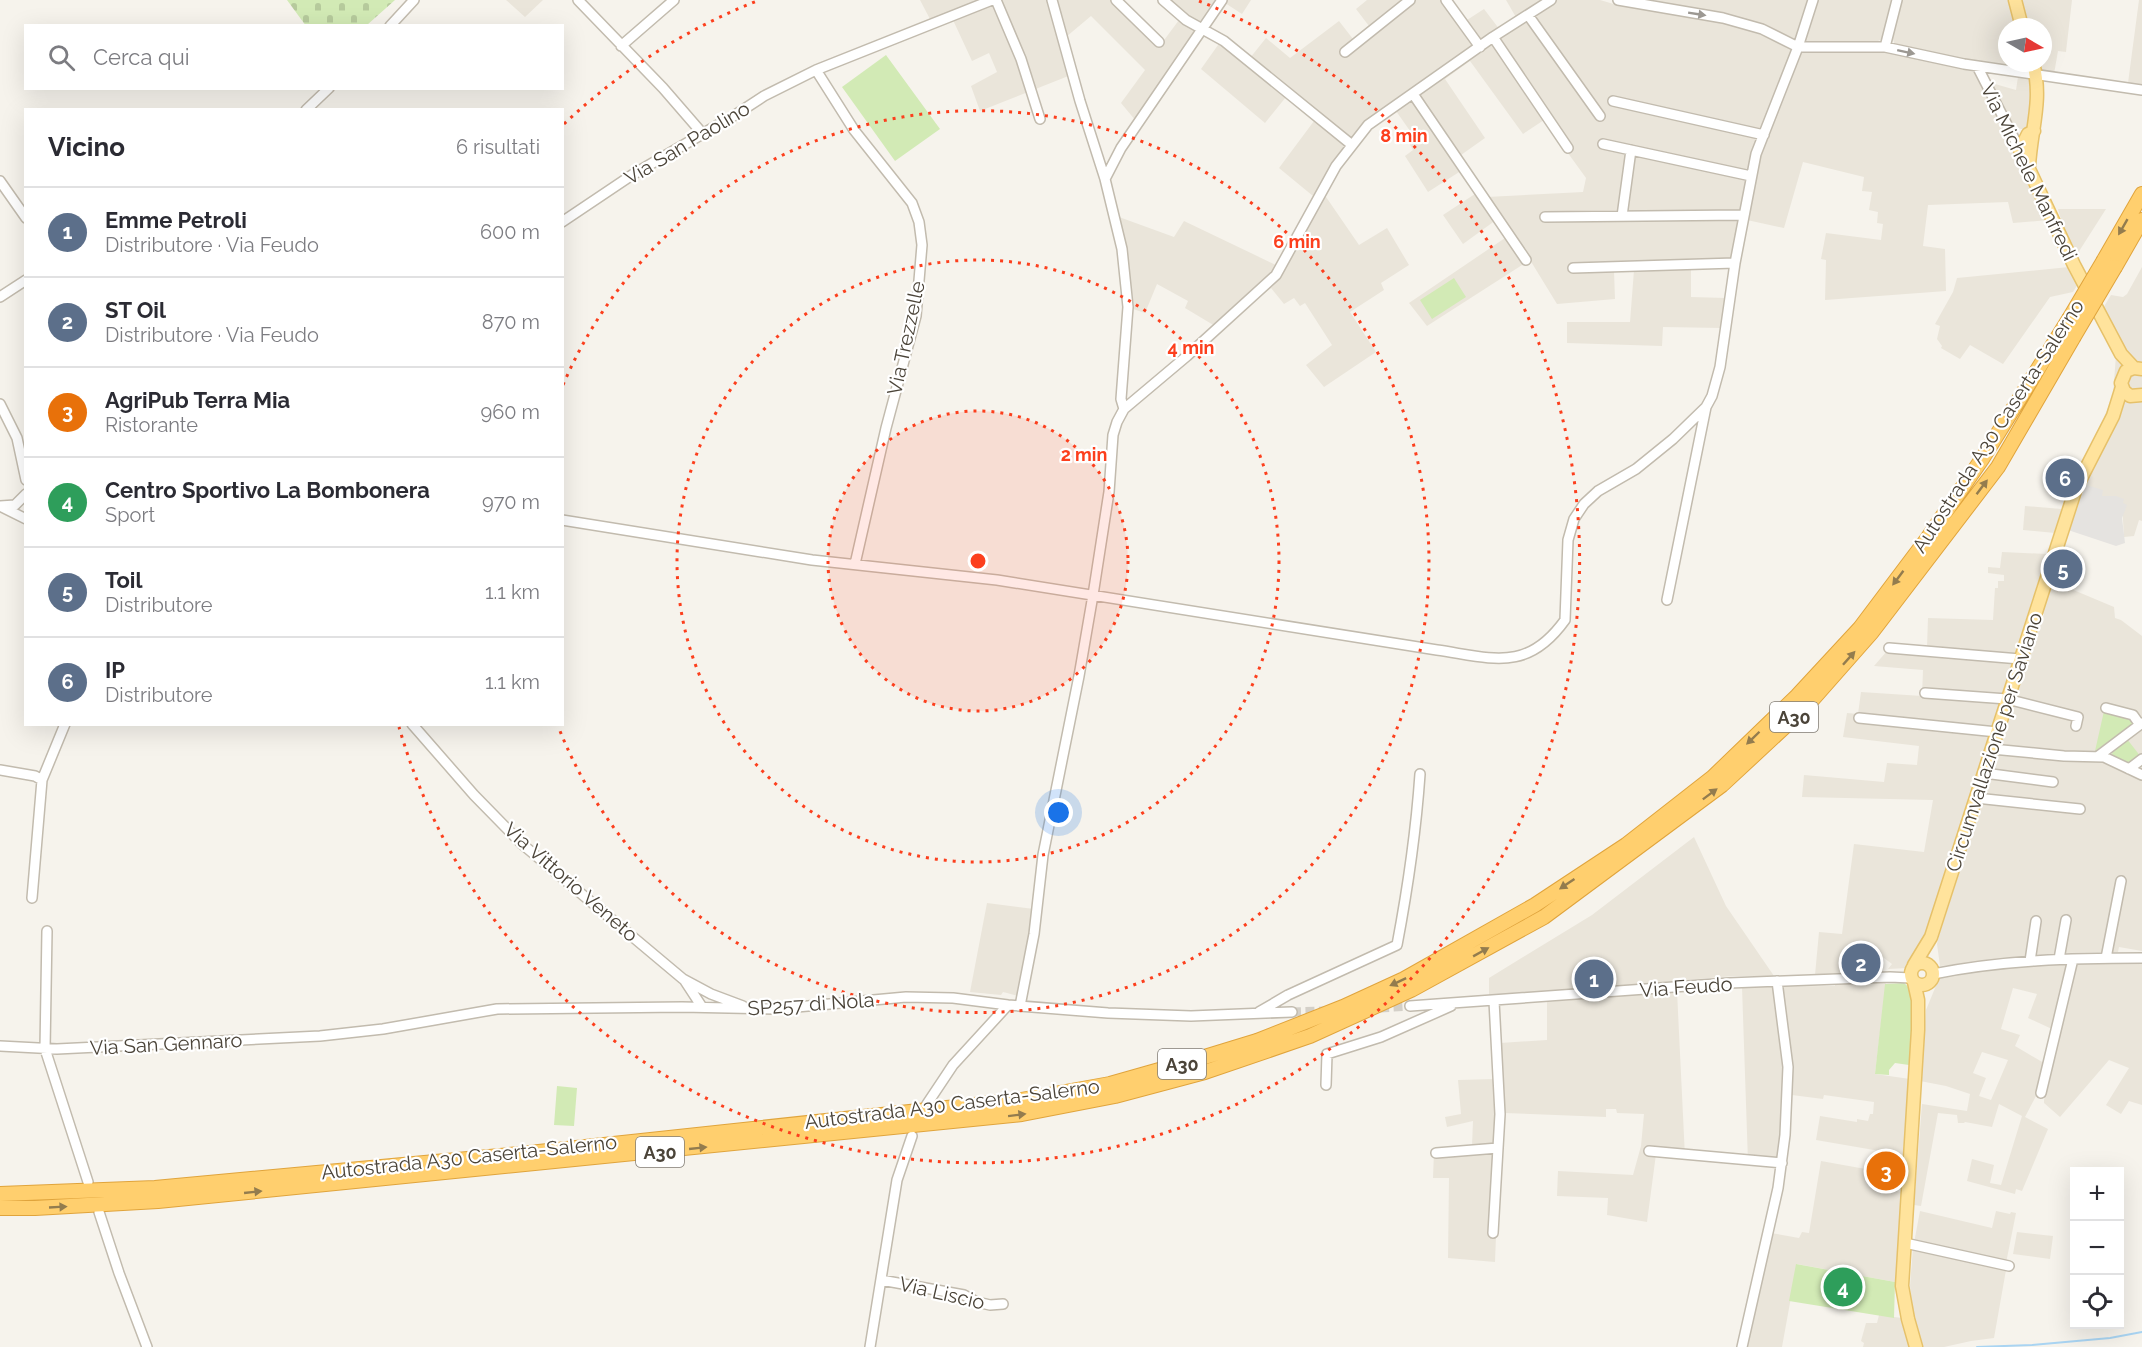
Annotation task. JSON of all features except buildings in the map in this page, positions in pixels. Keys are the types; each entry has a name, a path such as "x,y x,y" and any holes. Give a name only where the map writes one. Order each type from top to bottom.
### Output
{"highway":[{"name":"Autostrada A30 Caserta-Salerno","path":"0,1208 158,1202 1023,1114 1115,1096 1205,1072 1320,1032 1411,990 1544,917 1722,785 1805,708 1872,632 1998,467 2073,338 2142,194"},
{"name":"Autostrada A30 Caserta-Salerno","path":"0,1194 155,1188 520,1154 1022,1100 1110,1084 1198,1059 1257,1041 1343,1007 1404,979 1535,905 1626,845 1713,777 1797,696 1860,628 1927,539 1976,468 2069,319 2142,220"}],"main road":[{"path":"2015,0 2020,18"},
{"path":"2028,140 2037,113 2034,72"},
{"name":"Via Michele Manfredi","path":"2028,140 2029,166 2081,278 2133,372 2126,394 2138,396"},
{"name":"Circumvallazione per Saviano","path":"1913,974 1931,937 2076,488 2133,372"},
{"name":"Circumvallazione per Saviano","path":"2113,416 2138,396"},
{"name":"Circumvallazione per Saviano","path":"1918,1030 1931,975 1931,937"},
{"path":"1913,974 1923,985 1931,975 1921,963 1913,974 1918,1000 1918,1030 1902,1286 1916,1346"}],"street":[{"path":"392,24 414,0"},
{"path":"578,0 663,88 702,133"},
{"path":"621,46 674,0"},
{"path":"994,0 1021,58 1040,119"},
{"name":"Via San Paolino","path":"564,221 632,175 764,96 816,70 994,0"},
{"path":"1052,0 1080,101 1105,179 1122,249 1128,307 1121,399 1124,409"},
{"path":"1116,0 1159,42"},
{"path":"1163,0 1186,20 1224,41 1352,145"},
{"path":"1105,179 1121,148 1222,0"},
{"path":"1345,52 1410,0"},
{"path":"1446,0 1480,47"},
{"path":"1020,1006 1034,934 1042,855 1079,676 1093,595 1109,492 1113,435 1124,409 1276,275 1336,166 1368,125 1493,37 1551,0"},
{"path":"1618,0 1723,18 1761,29 1798,47 1885,47 1977,66 1998,67"},
{"path":"1667,600 1706,407 1714,390 1720,367 1743,215 1756,154 1798,47 1813,0"},
{"path":"1885,47 1897,0"},
{"path":"1528,15 1600,116"},
{"path":"1493,37 1568,148"},
{"name":"Via Michele Manfredi","path":"1977,66 2011,133 2028,140"},
{"name":"Via Trezzelle","path":"816,70 854,130 912,203 919,222 922,244 916,316 886,428 855,564"},
{"path":"2049,72 2142,90"},
{"path":"308,108 327,90"},
{"path":"1413,94 1526,260"},
{"path":"1613,101 1764,135"},
{"path":"2011,133 2028,140"},
{"path":"1603,144 1751,176"},
{"path":"1622,216 1631,150"},
{"path":"0,181 24,215"},
{"path":"1545,217 1743,215"},
{"path":"1574,268 1735,263"},
{"path":"0,297 24,281"},
{"path":"0,404 17,438 24,471"},
{"path":"564,520 780,555 997,580 1437,650 1504,658 1531,653 1566,620 1568,540 1572,524 1584,504 1598,491 1636,469 1654,455 1706,407"},
{"path":"0,506 15,505 24,496"},
{"path":"0,506 24,517"},
{"path":"1889,648 2020,659"},
{"path":"1925,693 2007,699 2078,717 2076,726"},
{"path":"2097,756 2141,724 2133,715 2106,708"},
{"path":"1859,718 1997,732"},
{"path":"32,898 42,780 64,726"},
{"name":"Via Vittorio Veneto","path":"414,726 474,795 522,844 683,979 711,994 752,1010"},
{"path":"1992,749 2064,756 2104,757 2142,775"},
{"path":"2129,769 2142,759"},
{"path":"0,770 35,776 42,780"},
{"path":"1984,773 2053,782"},
{"path":"1257,1013 1288,995 1397,945 1413,860 1420,774"},
{"path":"1976,798 2080,809"},
{"path":"2106,958 2121,881"},
{"path":"2059,959 2066,920"},
{"path":"2030,961 2036,921"},
{"path":"47,931 45,1049 88,1182"},
{"path":"1931,975 2030,961 2142,958"},
{"path":"2041,1093 2073,959"},
{"name":"Via Feudo","path":"1410,1006 1913,974"},
{"path":"683,979 702,1007"},
{"path":"1742,1347 1770,1229 1782,1162 1788,1067 1777,981"},
{"path":"682,1007 691,1000 691,990"},
{"name":"SP257 di Nola","path":"332,1034 383,1029 497,1009 702,1007 752,1010 811,1007 906,997 953,998 1020,1006 1191,1016 1292,1012"},
{"path":"1493,1233 1500,1114 1494,1001"},
{"path":"1326,1085 1327,1054 1381,1037 1456,1004"},
{"path":"927,1104 953,1065 1008,1005"},
{"name":"Via San Gennaro","path":"0,1046 45,1049 332,1034"},
{"path":"870,1347 897,1180 912,1136"},
{"path":"1436,1153 1498,1148"},
{"path":"1649,1151 1782,1162"},
{"path":"99,1212 147,1347"},
{"path":"1905,1243 2009,1266"},
{"name":"Via Liscio","path":"881,1280 964,1295 977,1302 990,1305 1004,1304"}],"shaded area":[{"path":"506,0 543,0 525,17"},
{"path":"920,0 983,0 931,21"},
{"path":"1002,0 1111,0 1159,47 1179,20 1196,32 1136,121 1121,103 1145,70 1091,16 1066,37 1076,73 980,111 971,86 997,72 989,53 972,61 953,20"},
{"path":"1169,0 1218,0 1201,24"},
{"path":"1227,0 1251,0 1242,14 1225,3"},
{"path":"1367,0 1452,0 1467,20 1484,9 1500,30 1517,19 1506,0 1600,0 1617,5 1720,21 1780,41 1883,49 1974,72 2049,220 2013,223 2008,202 1928,205 1923,246 1945,249 1946,291 1825,300 1826,260 1821,259 1826,233 1881,240 1883,224 1877,223 1878,212 1869,210 1872,192 1862,191 1864,177 1803,162 1784,228 1747,220 1739,267 1691,270 1691,297 1726,298 1721,328 1663,327 1662,346 1567,343 1567,322 1630,322 1634,270 1614,271 1615,299 1557,304 1530,260 1427,326 1409,303 1508,236 1496,220 1463,244 1443,215 1481,190 1487,197 1583,192 1586,178 1544,120 1523,134 1470,61 1445,79 1485,138 1461,155 1467,167 1428,192 1405,156 1413,150 1409,143 1415,138 1396,111 1360,139 1324,194 1359,245 1387,228 1409,265 1381,283 1384,290 1350,312 1376,352 1324,387 1306,365 1332,345 1305,303 1300,306 1294,298 1284,304 1271,288 1220,329 1185,308 1188,301 1157,284 1145,313 1130,308 1119,217 1174,237 1184,221 1278,266 1313,196 1279,168 1314,121 1286,97 1265,123 1201,69 1223,38 1250,58 1266,38 1290,58 1339,21 1353,39 1369,26 1356,9"},
{"path":"1645,0 1894,0 1887,30 1882,39 1874,43 1823,45 1802,42 1768,27 1644,3"},
{"path":"1901,0 2010,0 2016,18 1998,18 1998,65 1896,47 1892,37"},
{"path":"2022,0 2072,0 2066,52 2058,51 2054,74 2041,72 2052,72 2052,18 2027,18"},
{"path":"2139,0 2142,0 2142,85 2128,83"},
{"path":"2018,77 2033,79 2030,129 2015,127 1992,87 1995,84 2016,90"},
{"path":"2058,209 2106,209 2076,256 2064,230"},
{"path":"2069,267 2078,284 2073,292 2050,297 2003,364 1970,345 1960,359 1941,348 1937,339 1940,326 1935,324 1953,292 1957,278"},
{"path":"2142,267 2142,521 2139,520 2134,536 2124,537 2122,503 2112,496 2108,498 2102,496 2086,485 2089,472 2113,432 2101,425 2113,395 2116,355 2097,318 2111,295 2123,297 2127,294"},
{"path":"2086,485 2103,490 2102,496 2116,496 2124,499 2123,503 2127,505 2122,518 2125,543 2116,546 2068,530"},
{"path":"2025,506 2062,509 2055,533 2023,530"},
{"path":"2002,552 2047,554 1923,942 1908,968 1888,969 1892,964 1880,955 1843,958 1840,974 1815,975 1819,932 1842,934 1854,844 1924,852 1933,800 1802,797 1804,775 1884,782 1887,763 1917,765 1919,746 1843,737 1847,713 1858,714 1861,692 1922,696 1923,670 1874,666 1887,651 1927,647 1928,618 1993,620 1995,588 1998,588 1998,581 2004,581 2004,575 1988,573 1988,567 2000,568"},
{"path":"2052,581 2114,607 2115,618 2142,636 2142,951 2119,947 2118,952 2064,953 1940,966 1937,944 1939,936 2037,629 2039,629 2044,614 2042,613"},
{"path":"1694,837 1726,906 1774,976 1733,976 1489,997 1489,978 1592,915"},
{"path":"987,903 1034,909 1018,996 1003,992 1001,995 970,992"},
{"path":"2142,962 2142,1105 2129,1101 2121,1114 2106,1105 2129,1068 2109,1060 2060,1117 2044,1103 2044,1100 2075,968 2078,963"},
{"path":"2068,964 2052,1029 2028,1018 2037,994 2013,988 2001,1029 2020,1035 2015,1046 2044,1063 2036,1096 2025,1117 2048,1129 2022,1191 2016,1189 2015,1194 1967,1181 1972,1159 1994,1165 1990,1183 2001,1185 2022,1116 1999,1104 1992,1127 1965,1122 1958,1123 1957,1115 1938,1113 1921,1206 1914,1205 1922,1104 1967,1111 1970,1094 1920,1081 1926,1010 1940,976 2024,966","holes":["1982,1052 2008,1060 1991,1100 1979,1096 1986,1078 1973,1073"]},
{"path":"1886,982 1875,1074 1910,1079 1903,1155 1816,1140 1820,1116 1857,1122 1857,1119 1868,1121 1870,1114 1873,1114 1874,1102 1824,1095 1823,1099 1792,1095 1789,1135 1783,1166 1748,1162 1742,987 1835,986 1835,983"},
{"path":"1677,991 1685,1157 1656,1154 1647,1222 1607,1215 1608,1198 1557,1196 1558,1171 1633,1175 1641,1146 1644,1114 1617,1113 1616,1109 1606,1109 1606,1117 1504,1113 1500,1043 1547,1040 1547,1002"},
{"path":"1495,1079 1496,1114 1490,1236 1496,1236 1495,1262 1448,1258 1449,1178 1433,1178 1434,1151 1472,1146 1473,1121 1447,1127 1445,1117 1461,1114 1458,1080"},
{"path":"1821,1161 1871,1170 1868,1186 1902,1192 1895,1282 1797,1264 1782,1347 1745,1347 1771,1233 1799,1238 1802,1232 1809,1233"},
{"path":"1920,1211 1992,1228 1996,1211 2016,1213 2006,1263 1914,1243"},
{"path":"2017,1232 2053,1236 2050,1259 2013,1254"},
{"path":"1913,1247 2006,1270 1994,1338 1944,1347 1921,1347 1915,1329 1910,1286"},
{"path":"1879,1315 1902,1318 1910,1347 1863,1347 1864,1343 1861,1341 1866,1323 1877,1323"}],"green space":[{"path":"287,0 395,0 368,24 305,24"},
{"path":"886,55 940,129 895,161 842,87"},
{"path":"1454,278 1466,297 1432,319 1420,300"},
{"path":"2104,711 2131,717 2134,724 2095,751"},
{"path":"2127,739 2141,757 2130,765 2113,756 2112,753"},
{"path":"1904,983 1909,989 1914,1009 1909,1065 1895,1063 1889,1070 1889,1075 1875,1074 1885,984"},
{"path":"557,1086 577,1088 574,1126 554,1125"},
{"path":"1796,1264 1895,1282 1894,1318 1789,1301"}],"waterway":[{"path":"1977,1347 2110,1338 2142,1332"}],"tunnel":[{"path":"1380,1008 1410,1006"},
{"path":"1292,1012 1324,1011"}],"place":[{"name":"IP","path":"2065,478"},
{"name":"Toil","path":"2063,569"},
{"name":"ST Oil","path":"1861,963"},
{"name":"Emme Petroli","path":"1594,979"},
{"name":"AgriPub Terra Mia","path":"1886,1171"},
{"name":"Centro Sportivo La Bombonera","path":"1843,1287"}]}
